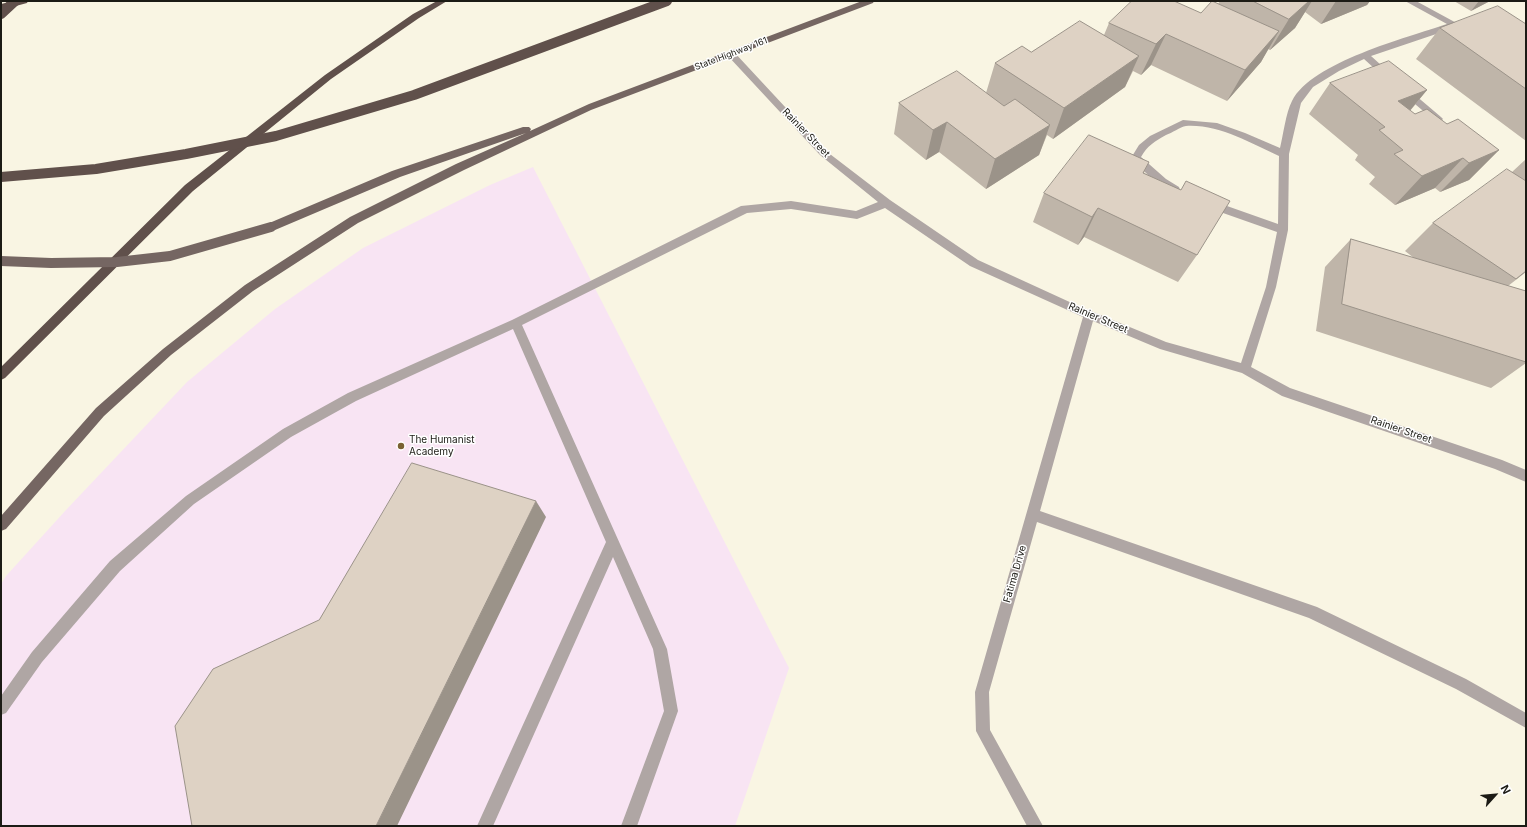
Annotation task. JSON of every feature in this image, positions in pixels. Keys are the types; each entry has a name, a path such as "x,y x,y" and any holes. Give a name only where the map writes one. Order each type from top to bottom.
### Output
{"highway":[{"path":"1,14 15,1"},
{"path":"1,7 24,1"},
{"path":"1,375 189,188 328,76 416,16 443,1"},
{"path":"1,177 96,169 186,154 276,136 414,95 667,1"}],"main road":[{"name":"State Highway 161","path":"592,106 870,1"},
{"path":"1,261 51,263 117,262 170,256 272,227 396,174 592,106"},
{"path":"1,525 100,412 167,352 249,288 354,220 460,167 592,106"}],"street":[{"path":"1409,1 1453,25 1469,28"},
{"path":"1244,368 1271,287 1283,230 1284,154 1296,102 1310,85 1336,69 1365,55 1453,25"},
{"name":"Rainier Street","path":"731,54 823,152 886,203 974,263 1089,315 1164,346 1244,368 1286,392 1498,464 1526,476"},
{"path":"1365,55 1447,128"},
{"path":"1183,195 1162,182 1136,158 1142,147 1153,138 1183,123 1214,125 1242,135 1284,154"},
{"path":"1197,200 1283,230"},
{"path":"1,708 37,657 115,566 190,500 293,429 352,397 516,323 745,209 791,205 857,215 886,203"},
{"name":"Fatima Drive","path":"1035,826 983,731 982,692 1089,315"},
{"path":"516,323 660,649 671,710 629,826"},
{"path":"1032,514 1312,612 1461,684 1526,721"},
{"path":"485,826 613,542"}],"shaded area":[{"name":"The Humanist Academy","path":"533,167 789,668 735,826 1,826 1,584 6,576 187,382 275,309 363,248 490,185"}],"building":[{"path":"1132,1 1174,1 1201,13 1212,1 1279,31 1245,70 1166,34 1156,44 1109,23"},
{"path":"1253,1 1309,1 1289,19"},
{"path":"1498,6 1526,24 1526,89 1440,28"},
{"path":"1080,21 1139,56 1064,108 995,63 1022,46 1031,52"},
{"path":"1389,61 1427,90 1398,101 1415,114 1427,109 1447,124 1458,119 1499,150 1469,163 1463,158 1422,176 1394,154 1403,150 1379,130 1385,127 1330,83"},
{"path":"957,71 1004,106 1015,99 1050,125 995,159 947,122 933,130 899,103"},
{"path":"1089,135 1149,162 1143,173 1181,190 1186,181 1230,201 1197,255 1098,208 1092,217 1044,193"},
{"path":"1507,169 1526,181 1526,271 1516,279 1433,223"},
{"path":"1351,239 1526,291 1526,362 1342,304"},
{"path":"412,463 536,501 376,826 192,826 175,726 213,669 319,620"}],"place":[{"name":"The Humanist Academy","path":"401,446"}]}
